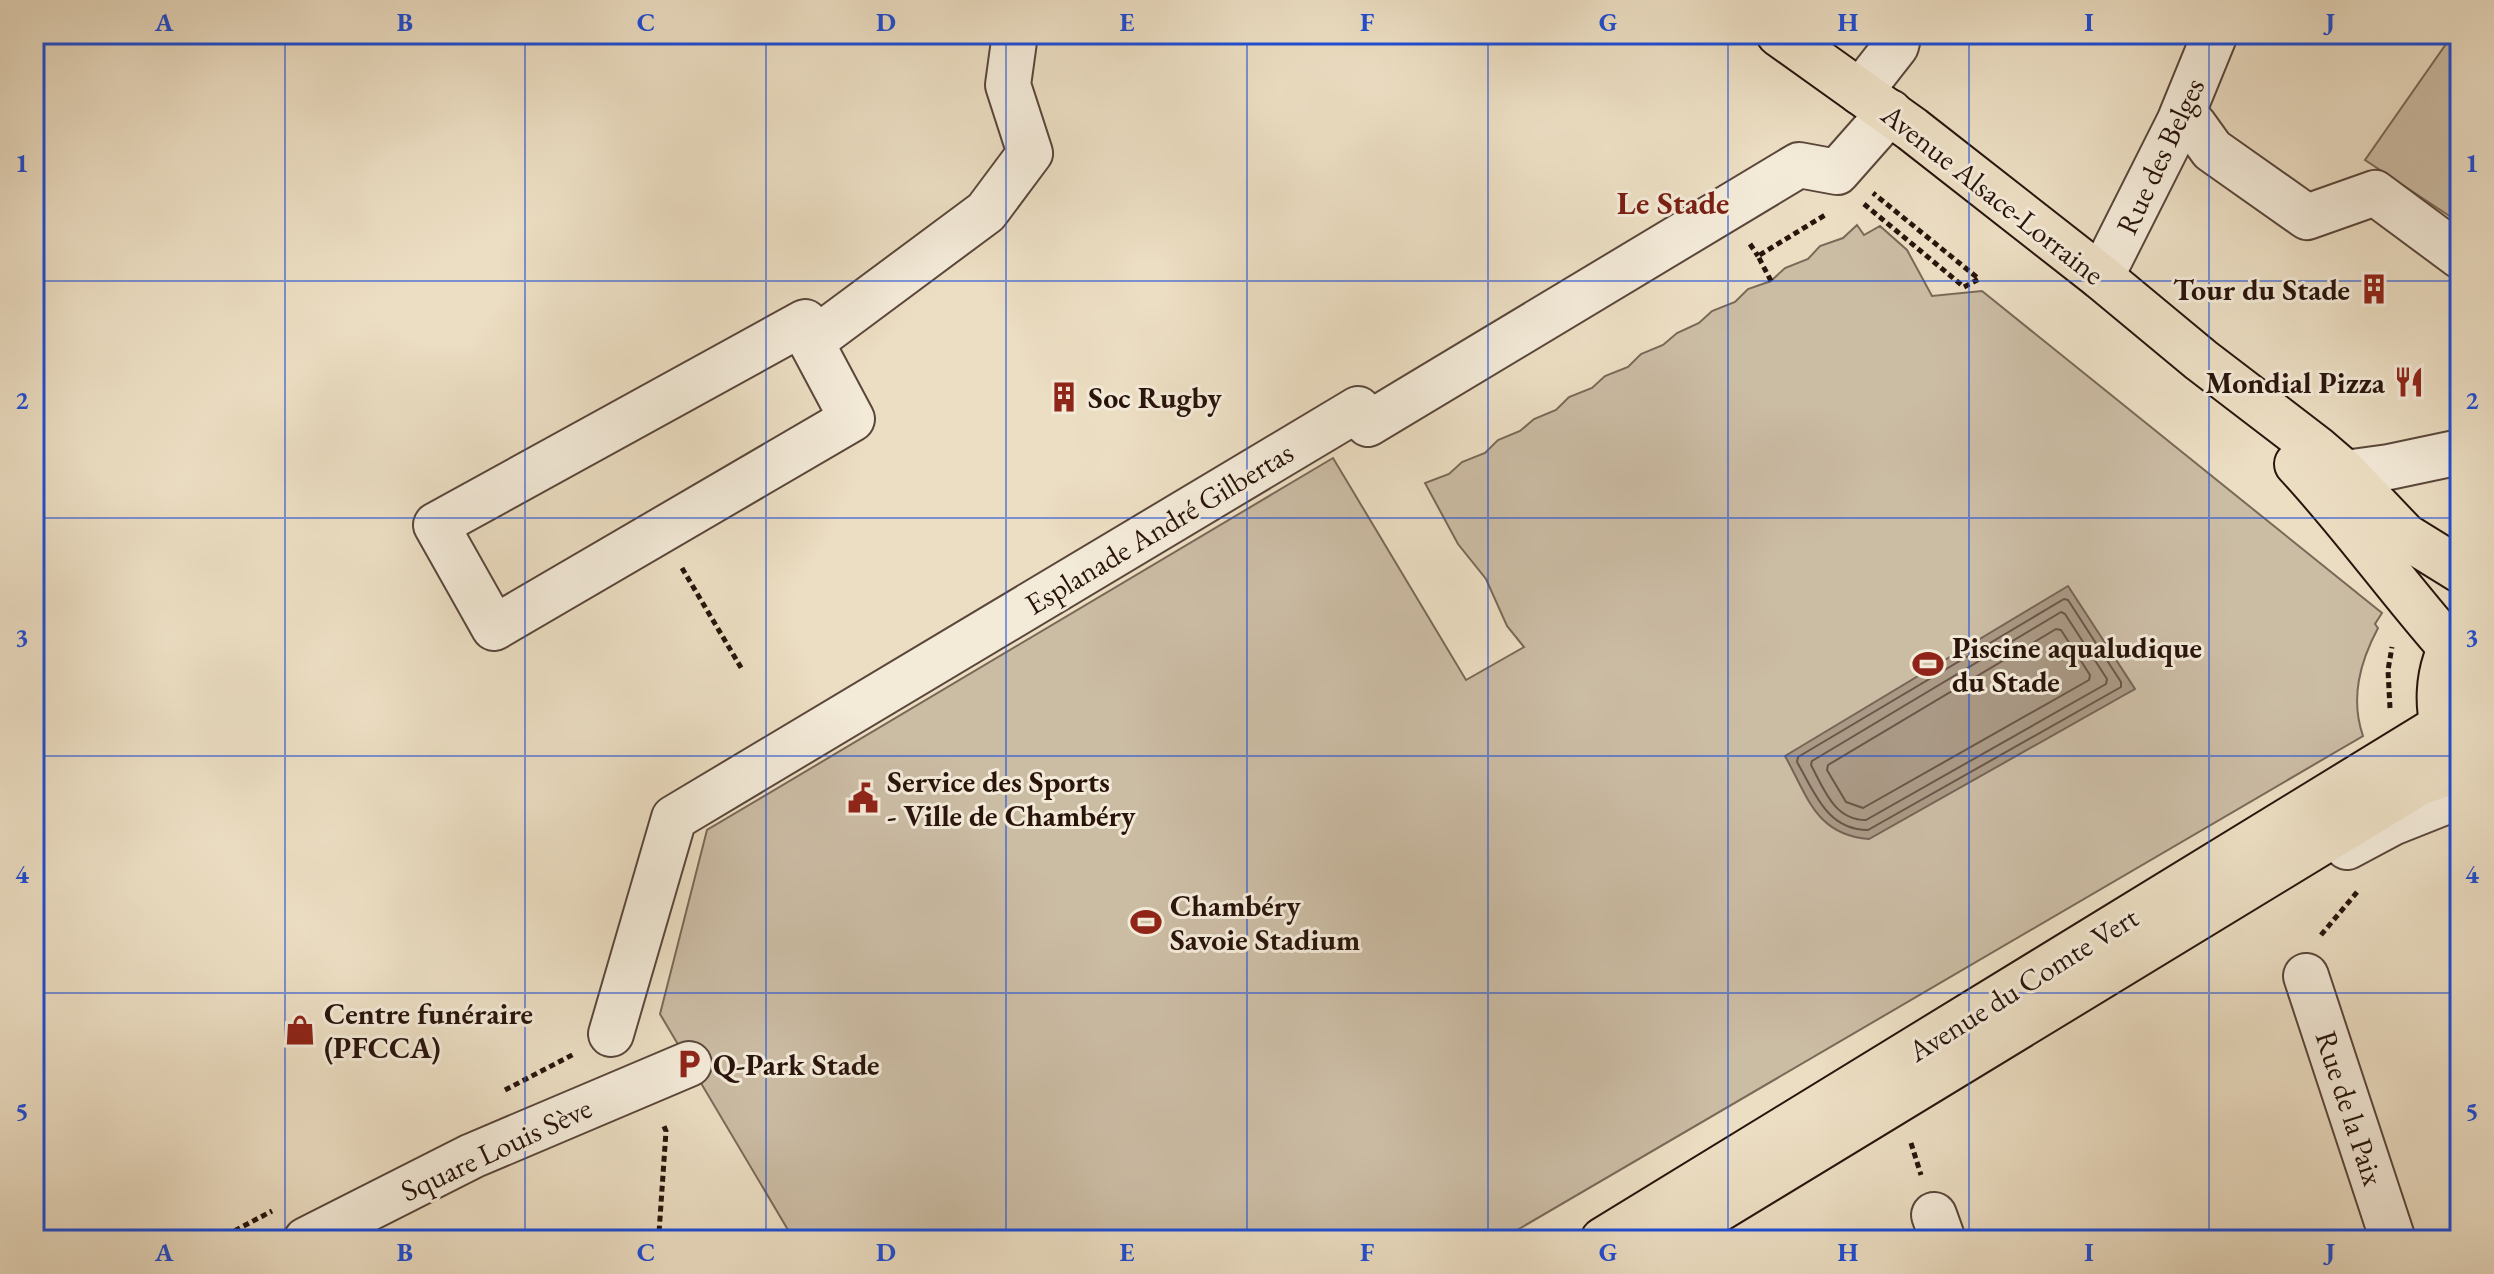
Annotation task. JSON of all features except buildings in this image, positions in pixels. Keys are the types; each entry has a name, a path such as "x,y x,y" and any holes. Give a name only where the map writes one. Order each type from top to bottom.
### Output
{"main road":[{"name":"Avenue Alsace-Lorraine","path":"1779,34 1875,102 2101,277 2345,473 2405,536 2460,570"},
{"name":"Avenue Alsace-Lorraine","path":"2201,360 2325,495 2409,600 2455,639"},
{"path":"2454,753 2439,709 2441,676 2455,639"},
{"name":"Avenue du Comte Vert","path":"1603,1240 2454,753"},
{"name":"Avenue du Comte Vert","path":"1668,1240 2419,783 2454,753"}],"street":[{"path":"811,342 986,212 1030,153 1008,85 1015,34"},
{"path":"1847,192 1899,34"},
{"name":"Rue des Belges","path":"2101,277 2179,122 2215,34"},
{"path":"2194,125 2212,150 2307,217 2375,193 2460,256"},
{"name":"Esplanade André Gilbertas","path":"611,1034 674,818 1358,409 1368,424 1799,165 1847,192"},
{"path":"805,322 811,342 852,419 660,531 494,628 436,525 805,322"},
{"path":"2345,473 2460,452"},
{"path":"1703,1240 2354,842 2460,796"},
{"name":"Rue de la Paix","path":"2306,976 2393,1240"},
{"name":"Square Louis Sève","path":"306,1240 472,1156 689,1064"}],"path":[{"path":"2425,42 2460,36"},
{"path":"1771,281 1758,256 1847,192"},
{"path":"1847,192 1979,279 1965,290 1847,192"},
{"path":"660,531 743,671"},
{"path":"2391,717 2388,670 2395,634 2409,600"},
{"path":"2306,976 2316,941 2359,890 2354,842"},
{"path":"644,1082 666,1131 659,1233 654,1240"},
{"path":"1902,1119 1938,1228"}],"shaded area":[{"path":"2453,34 2460,34 2460,223 2365,160"},
{"path":"1857,225 1864,235 1880,226 1907,250 1932,296 1982,291 2382,613 2375,624 2378,628 2359,680 2357,708 2363,736 1500,1240 794,1240 660,1014 707,830 1333,458 1466,680 1524,647 1507,626 1486,579 1458,544 1425,483 1449,474 1462,462 1485,453 1498,440 1556,410 1569,397 1592,388 1605,376 1628,367 1641,354 1663,345 1677,333 1699,323 1712,311 1735,302 1748,289 1771,281 1785,268 1808,259 1820,246 1843,238"}],"water":[{"path":"2068,586 2135,689 1869,839 1851,836 1825,822 1808,799 1785,756"}],"place":[{"name":"Tour du Stade","path":"2374,289"},
{"name":"Mondial Pizza","path":"2409,382"},
{"name":"Soc Rugby","path":"1064,397"},
{"name":"Piscine aqualudique du Stade","path":"1928,664"},
{"name":"Service des Sports - Ville de Chambéry","path":"863,798"},
{"name":"Chambéry Savoie Stadium","path":"1146,922"},
{"name":"Centre funéraire (PFCCA)","path":"300,1030"},
{"name":"Q-Park Stade","path":"689,1064"}],"district":[{"name":"Le Stade","path":"1673,203"}]}
